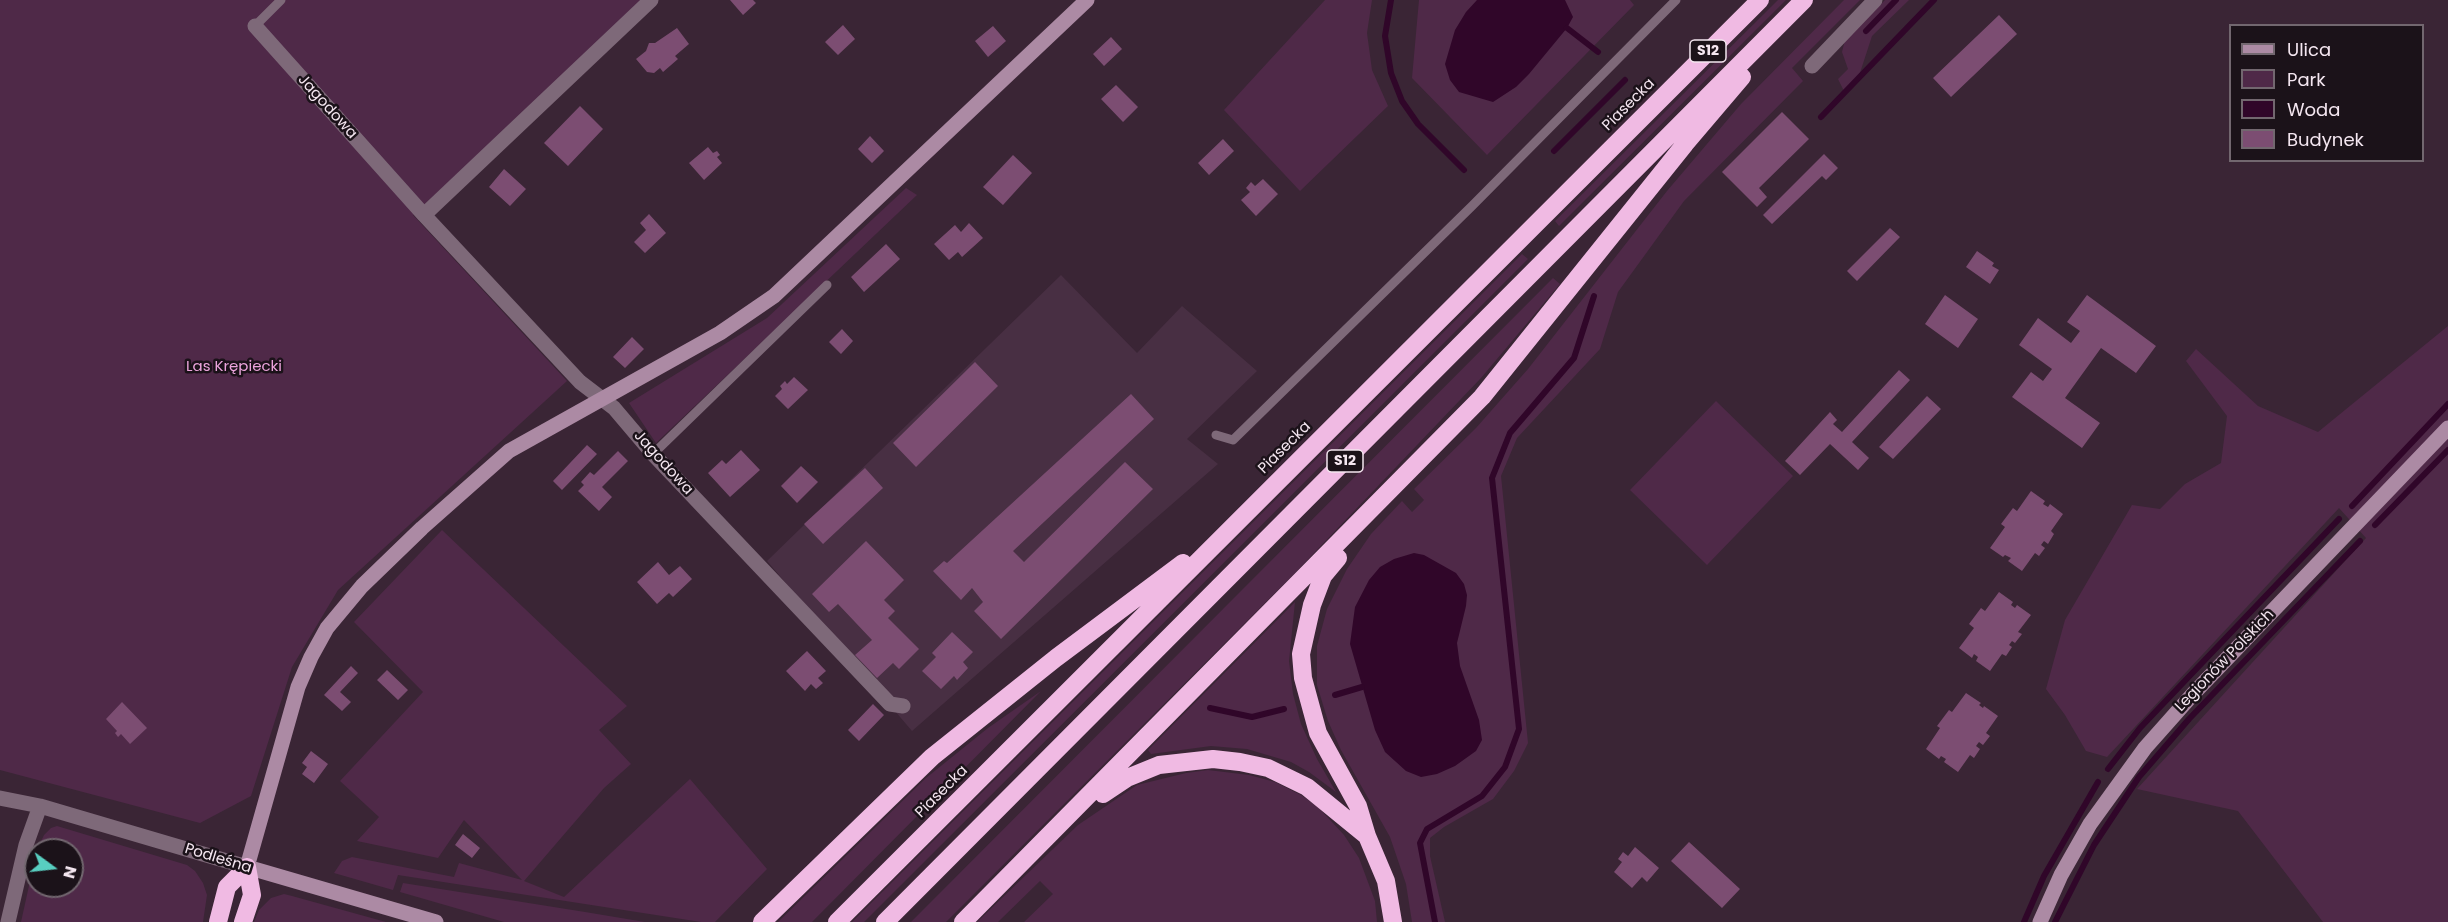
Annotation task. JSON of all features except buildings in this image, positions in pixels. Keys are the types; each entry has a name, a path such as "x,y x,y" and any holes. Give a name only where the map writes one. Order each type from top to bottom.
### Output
{"highway":[{"name":"Piasecka","path":"837,922 1760,0"},
{"path":"963,922 1070,817 1482,397 1685,144 1806,0"},
{"name":"S12","path":"885,922 1806,0"},
{"path":"1389,493 1323,576 1305,627 1301,654 1303,678 1318,733 1358,806 1367,836 1386,881 1393,922"},
{"path":"762,922 932,757 1056,658 1235,525"},
{"path":"1070,817 1127,778 1159,765 1214,759 1249,764 1290,776 1367,836"},
{"path":"218,922 227,886 247,867"},
{"path":"243,922 252,895 247,867"}],"street":[{"path":"424,215 651,0"},
{"path":"247,867 298,687 311,657 341,609 422,528 509,451 720,333 774,296 1087,0"},
{"path":"1812,66 1875,0"},
{"name":"Jagodowa","path":"255,26 424,215 580,382 614,408 653,454 890,704 903,706"},
{"name":"Legionów Polskich","path":"2040,922 2061,875 2090,824 2145,748 2201,686 2448,428"},
{"name":"Podleśna","path":"0,798 40,806 436,922"},
{"path":"8,922 26,845 40,806"}],"lane":[{"path":"255,26 281,0"},
{"path":"1216,435 1233,440 1472,206 1676,0"},
{"path":"653,454 827,285"}],"shaded area":[{"path":"1061,275 1137,353 1182,306 1257,371 1187,439 1218,464 912,731 767,561"}],"green space":[{"name":"Las Krępiecki","path":"0,0 644,0 413,215 567,381 338,590 292,667 251,796 200,823 0,770"},
{"path":"1325,0 1372,0 1367,33 1372,70 1388,106 1300,191 1224,110"},
{"path":"1419,0 1630,0 1634,5 1487,155 1412,78"},
{"path":"1778,0 1786,0 1559,226 1555,221"},
{"path":"1844,0 1860,0 1792,68 1803,81 1684,201 1618,292 1600,349 1517,438 1501,476 1528,743 1514,771 1493,799 1444,827 1430,838 1430,856 1445,922 1412,922 1406,884 1390,837 1341,750 1328,721 1317,685 1317,646 1327,609 1347,569 1371,534 1402,501 1412,512 1424,500 1414,489 1476,428 1528,369 1667,191 1741,104"},
{"path":"1885,0 1909,0 1872,36 1857,82 1845,93 1838,79 1848,69 1842,52 1845,40"},
{"path":"906,188 917,195 656,443 629,403 767,318"},
{"path":"1522,254 1528,259 864,922 852,922"},
{"path":"1553,278 1560,284 1481,378 1294,574 946,922 911,922"},
{"path":"2448,326 2448,922 2323,922 2238,811 2137,789 2366,538 2339,508 2107,757 2086,751 2065,715 2046,689 2065,620 2132,505 2160,509 2185,484 2221,463 2227,416 2186,361 2196,349 2258,406 2318,432"},
{"path":"1716,401 1793,476 1707,565 1630,490"},
{"path":"442,530 627,706 599,730 631,764 604,788 524,881 564,897 690,779 767,869 715,922 701,922 398,875 393,890 334,873 342,861 352,857 454,877 459,863 522,880 464,820 438,858 357,841 379,817 340,781 423,692 354,622"},
{"path":"1295,602 1289,661 1293,694 1301,724 1336,792 1291,762 1247,749 1211,746 1151,754 1148,750"},
{"path":"1041,691 812,922 778,922 926,778 988,728"},
{"path":"1208,770 1249,775 1275,782 1301,795 1318,807 1344,835 1359,858 1375,901 1377,922 1024,922 1053,894 1040,881 998,922 977,922 1078,825 1137,785"},
{"path":"57,826 187,865 195,871 203,883 207,895 203,922 21,922 26,898 84,898 84,838 43,838 51,828"},
{"path":"403,883 645,922 504,922 400,892"},
{"path":"284,894 386,922 254,922 259,910 271,898"}],"water":[{"path":"1477,0 1565,0 1573,17 1567,28 1529,74 1516,87 1493,102 1459,92 1450,80 1445,64 1455,30"},
{"path":"1414,553 1424,555 1456,573 1464,584 1467,595 1466,606 1457,643 1460,666 1479,720 1482,740 1476,751 1455,766 1437,774 1421,777 1406,771 1385,752 1375,730 1350,644 1355,607 1369,580 1380,567 1394,559"}],"waterway":[{"path":"1391,0 1385,36 1391,73 1402,101 1418,124 1464,170"},
{"path":"1866,31 1896,0"},
{"path":"1821,117 1934,0"},
{"path":"1567,28 1598,52"},
{"path":"1554,151 1625,80"},
{"path":"1435,922 1420,843 1427,829 1482,796 1505,767 1519,729 1492,478 1510,433 1574,358 1594,296"},
{"path":"2352,506 2448,404"},
{"path":"2375,525 2448,450"},
{"path":"2108,769 2140,728 2339,519"},
{"path":"2055,922 2094,845 2139,777 2189,719 2360,541"},
{"path":"1335,695 1362,687"},
{"path":"1210,708 1252,717 1284,709"},
{"path":"2024,922 2044,876 2098,782"}]}
